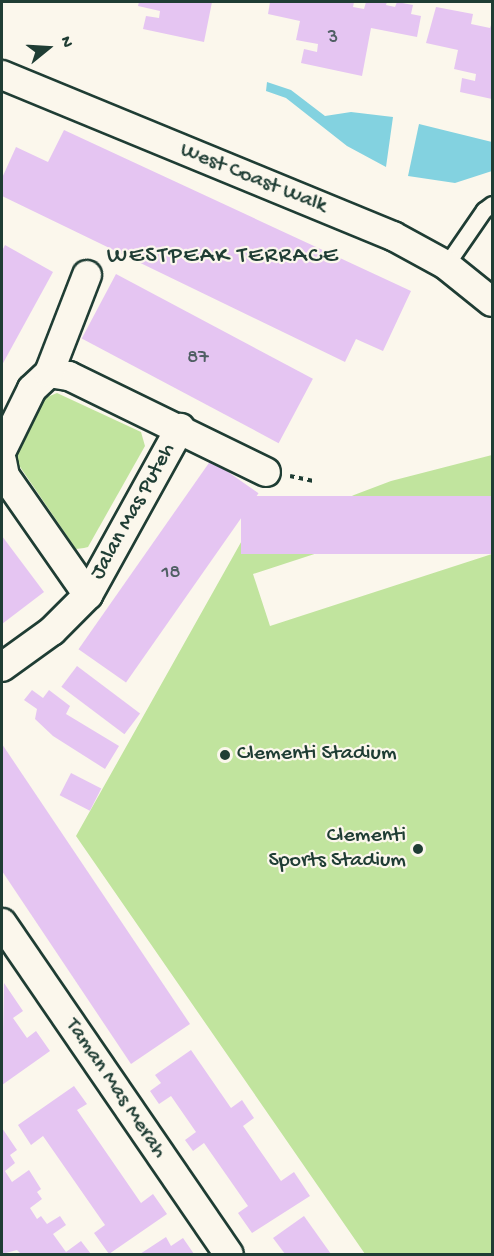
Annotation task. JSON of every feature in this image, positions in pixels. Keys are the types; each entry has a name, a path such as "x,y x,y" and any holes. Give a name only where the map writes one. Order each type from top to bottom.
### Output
{"street":[{"name":"West Coast Walk","path":"2,75 393,236 446,265 492,302"},
{"path":"2,450 32,389 49,373 87,275"},
{"name":"Jalan Mas Puteh","path":"49,373 69,376 180,428 266,472"},
{"name":"Jalan Mas Puteh","path":"2,665 52,631 88,595 180,428"},
{"name":"Jalan Mas Puteh","path":"2,461 5,476 88,595"},
{"name":"Taman Mas Merah","path":"2,923 229,1254"}],"lane":[{"path":"446,265 484,210 492,204"}],"green space":[{"path":"57,393 141,432 145,446 88,547 84,548 76,549 16,461 15,446 40,400"},
{"path":"492,455 492,496 253,574 270,626 492,554 492,1254 365,1254 76,836 258,512 288,534 323,510 354,495 391,481"}],"water":[{"path":"267,82 291,90 325,116 351,112 393,117 386,167 347,146 286,98 266,91"},
{"path":"419,124 492,142 492,171 455,183 408,176"}],"building":[{"path":"139,2 212,2 204,42 143,29 146,16 159,18 160,11 138,6"},
{"path":"270,2 354,2 353,7 364,9 366,2 387,2 386,5 395,7 397,2 413,5 411,14 421,16 417,37 371,28 362,76 301,63 304,49 317,52 318,44 296,40 300,21 268,14"},
{"path":"436,7 473,14 471,24 490,28 492,22 492,99 460,92 462,78 475,81 476,74 454,69 458,50 426,43"},
{"path":"64,130 411,291 383,351 356,339 345,362 2,196 2,178 16,147 48,162"},
{"path":"5,245 53,272 2,365 2,251"},
{"path":"116,274 313,379 279,443 82,338"},
{"path":"211,460 259,493 126,682 79,649"},
{"path":"241,496 492,496 492,554 241,554"},
{"path":"2,536 44,592 2,624"},
{"path":"77,666 140,714 124,734 61,687"},
{"path":"32,690 43,698 49,690 70,706 66,714 119,746 105,769 53,736 35,719 37,709 24,700"},
{"path":"2,744 190,1024 131,1064 2,871"},
{"path":"71,773 101,788 90,811 60,795"},
{"path":"4,983 23,1011 13,1018 27,1038 36,1031 50,1051 2,1085"},
{"path":"191,1050 231,1108 242,1100 254,1118 243,1126 281,1181 294,1172 310,1196 252,1233 238,1213 248,1206 204,1143 193,1151 185,1140 196,1132 171,1096 159,1104 150,1091 161,1083 155,1075"},
{"path":"74,1086 87,1104 77,1110 141,1203 153,1194 167,1214 109,1254 94,1233 105,1225 43,1136 31,1145 18,1125"},
{"path":"2,1128 17,1150 10,1155 15,1163 5,1171 12,1182 29,1170 41,1189 37,1192 42,1199 30,1208 37,1219 41,1216 47,1224 60,1216 66,1225 53,1234 66,1252 81,1241 91,1254 21,1254 17,1250 2,1254"},
{"path":"304,1216 331,1254 285,1254 273,1238"},
{"path":"166,1237 171,1246 183,1238 194,1254 140,1254"}],"place":[{"name":"Clementi Stadium","path":"225,755"},
{"name":"Clementi Sports Stadium","path":"418,849"}],"district":[{"name":"WESTPEAK TERRACE","path":"223,257"}]}
